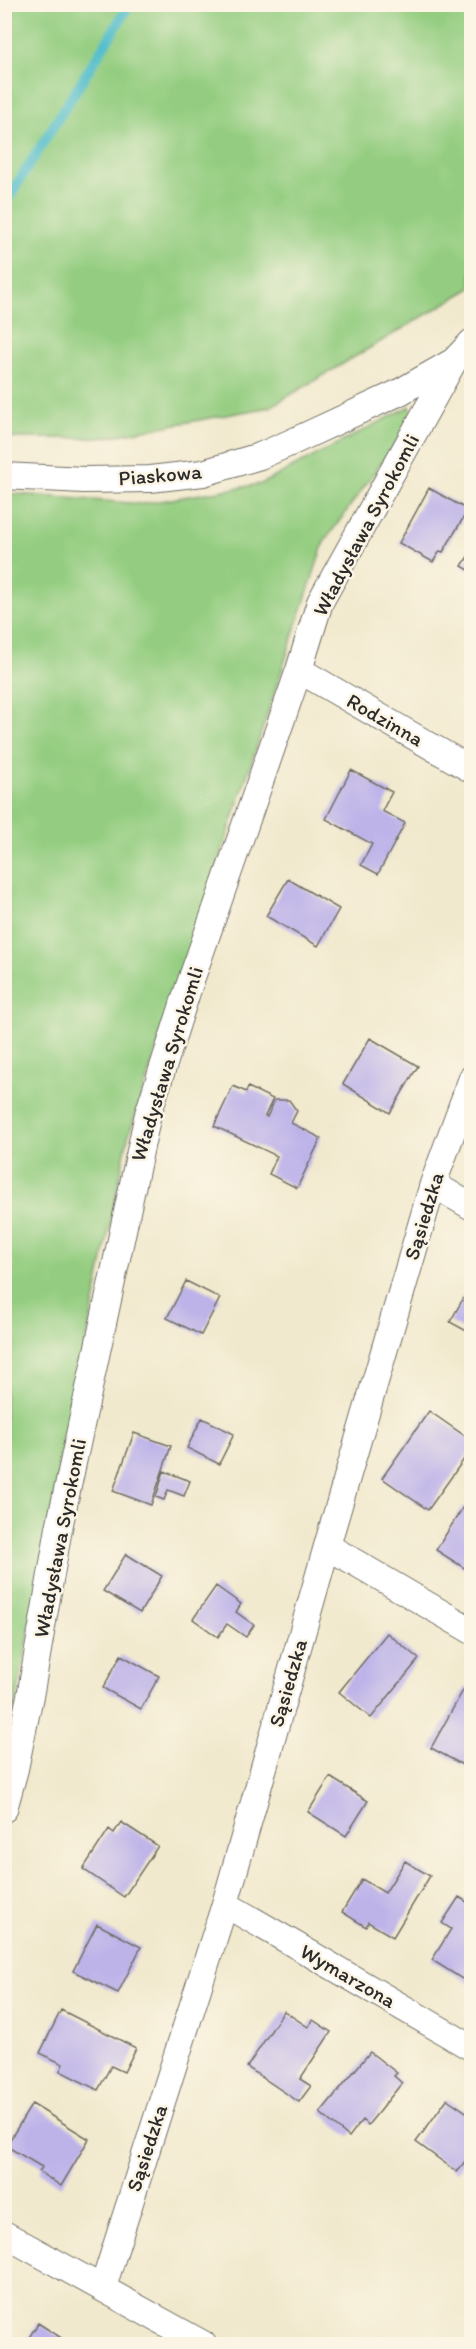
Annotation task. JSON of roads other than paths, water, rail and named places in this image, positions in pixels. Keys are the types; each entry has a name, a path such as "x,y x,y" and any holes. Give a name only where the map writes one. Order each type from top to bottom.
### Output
{"street":[{"name":"Władysława Syrokomli","path":"4,1809 15,1769 31,1691 59,1528 148,1114 188,989 299,670 320,602 454,361 471,342"},
{"name":"Władysława Syrokomli","path":"309,434 399,392 454,361"},
{"name":"Piaskowa","path":"4,476 95,480 150,479 203,473 260,456 309,434"},
{"name":"Rodzinna","path":"299,670 471,770"},
{"name":"Sąsiedzka","path":"103,2287 225,1904 433,1184 471,1078"},
{"path":"433,1184 471,1207"},
{"path":"327,1546 471,1631"},
{"name":"Wymarzona","path":"225,1904 471,2049"},
{"path":"4,2234 203,2344"}],"waterway":[{"path":"4,205 130,4"}]}
